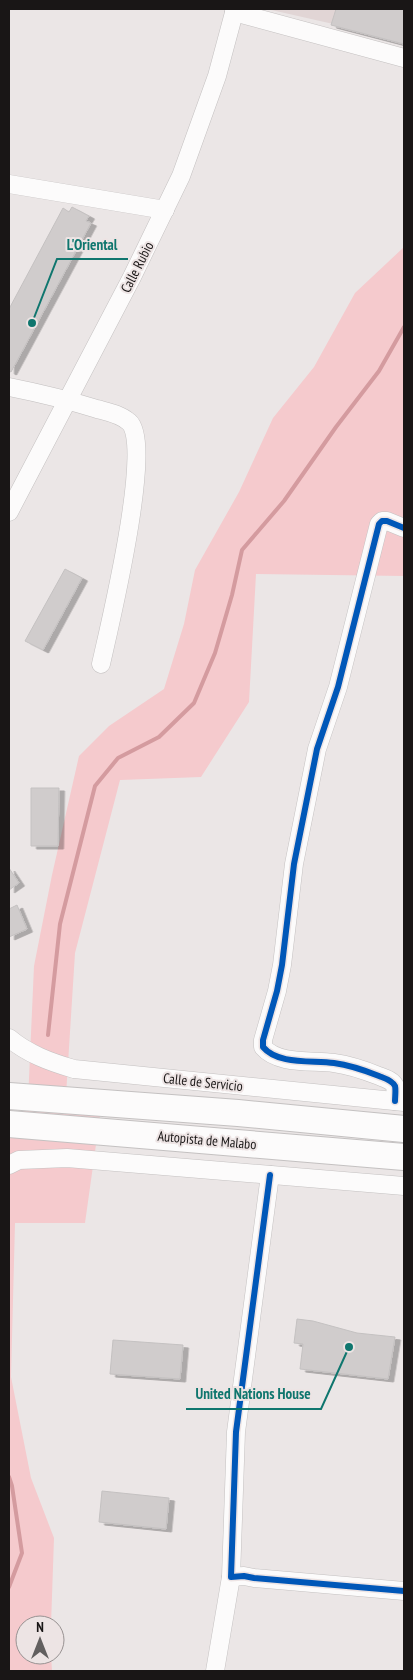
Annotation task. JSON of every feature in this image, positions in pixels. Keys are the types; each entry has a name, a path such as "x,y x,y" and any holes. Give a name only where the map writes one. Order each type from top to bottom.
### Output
{"highway":[{"name":"Autopista de Malabo","path":"9,1096 238,1113 404,1129"},
{"name":"Autopista de Malabo","path":"9,1124 404,1157"}],"street":[{"path":"234,10 404,58"},
{"name":"Calle Rubio","path":"9,512 69,400 181,176 217,76 234,10"},
{"path":"9,184 165,210"},
{"path":"9,387 69,400 120,416 130,423 136,435 135,475 121,579 101,664"},
{"path":"400,1102 391,1080 334,1063 278,1056 263,1047 263,1040 277,991 282,965 294,864 317,749 338,687 379,524 382,521 387,521 404,528"},
{"name":"Calle de Servicio","path":"9,1038 22,1049 47,1061 74,1070 400,1102"},
{"path":"9,1165 19,1160 67,1158 404,1186"},
{"path":"215,1671 230,1577 236,1432 270,1175"},
{"path":"230,1577 244,1576 404,1591"}],"shaded area":[{"path":"267,9 404,9 404,40"},
{"path":"404,247 404,576 256,574 249,702 201,777 120,780 75,953 65,1111 100,1116 85,1223 15,1223 11,1377 31,1478 54,1538 51,1615 15,1615 15,1665 52,1665 52,1671 9,1671 9,1141 28,1101 34,966 79,756 109,726 164,689 184,624 195,570 239,492 273,418 314,367 355,293"}],"building":[{"path":"336,9 404,9 404,44 331,25"},
{"path":"72,207 89,216 86,221 91,223 11,372 9,371 9,309 63,208 69,212"},
{"path":"65,569 82,578 43,650 25,641"},
{"path":"31,788 59,788 58,846 31,846"},
{"path":"9,868 19,883 9,890"},
{"path":"17,905 27,929 9,937 9,909"},
{"path":"297,1319 313,1321 357,1333 395,1337 388,1379 300,1369 303,1344 294,1343"},
{"path":"113,1340 183,1345 180,1379 110,1374"},
{"path":"102,1491 169,1498 166,1529 99,1522"}],"waterway":[{"path":"48,1035 60,924 95,786 118,758 159,737 194,703 215,653 232,595 242,550 284,501 336,427 379,371 404,327"},
{"path":"9,1477 22,1553 9,1587"}],"cycle path":[{"path":"395,1101 395,1086 388,1080 345,1065 296,1061 277,1057 263,1047 263,1040 277,991 282,965 294,864 317,749 338,687 379,524 382,521 387,521 404,528"},
{"path":"270,1175 236,1432 231,1577 244,1576 404,1591"}],"place":[{"name":"L'Oriental","path":"32,323"},
{"name":"United Nations House","path":"349,1347"}]}
